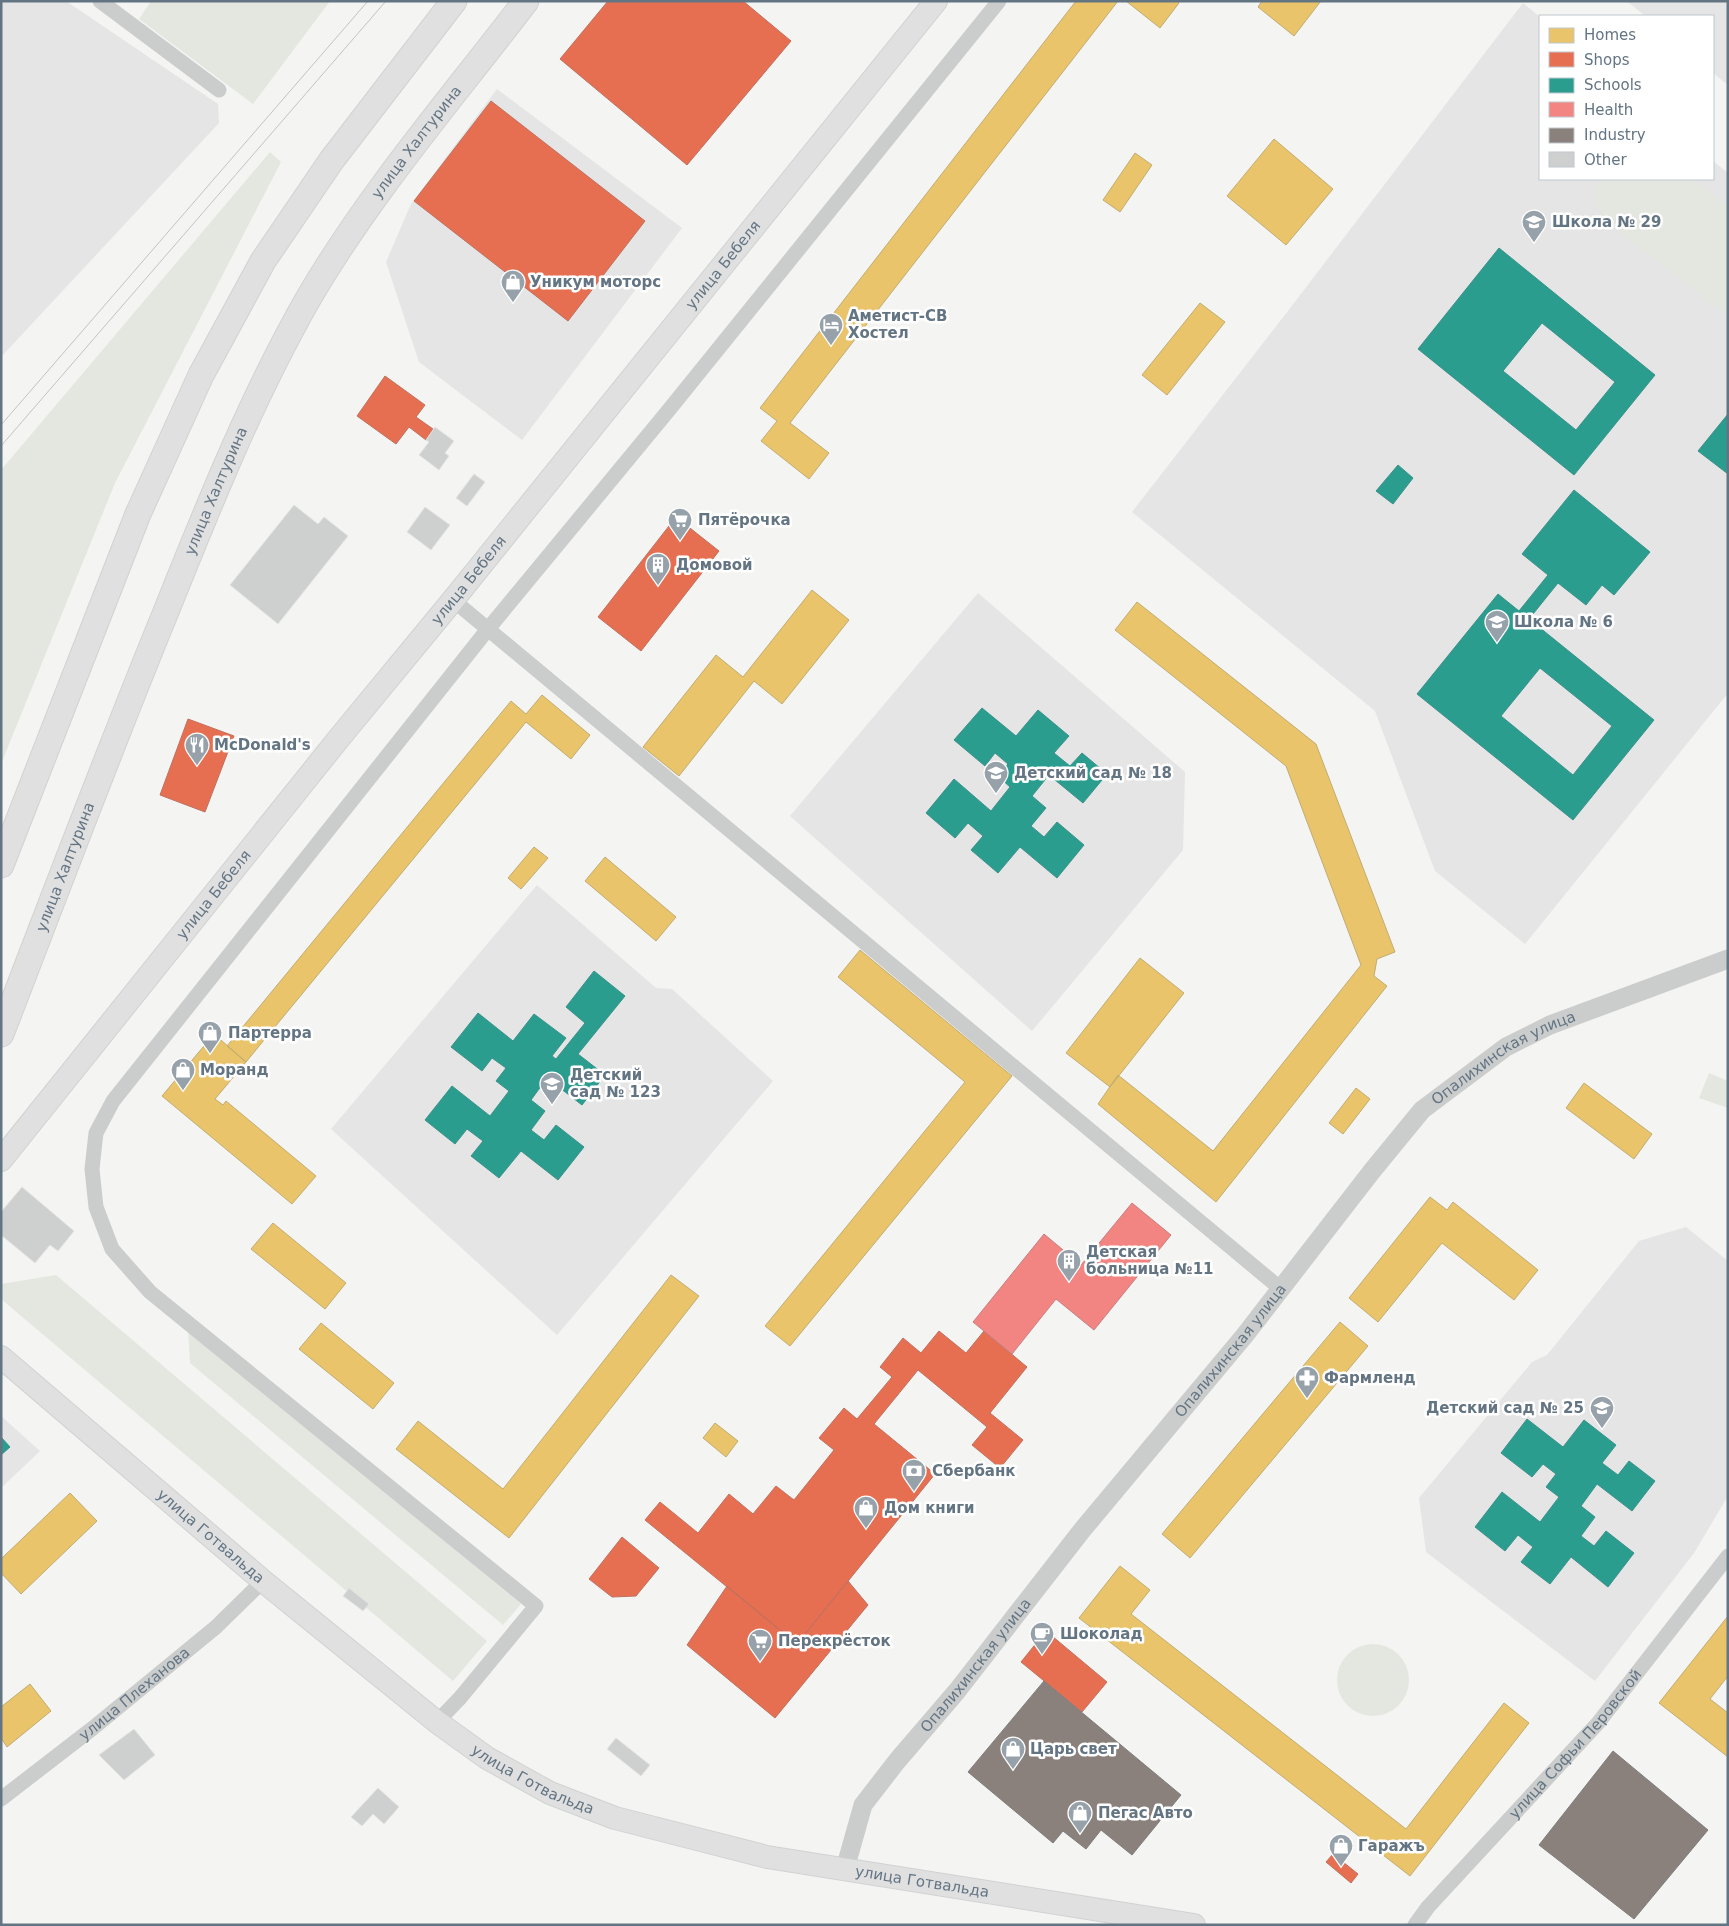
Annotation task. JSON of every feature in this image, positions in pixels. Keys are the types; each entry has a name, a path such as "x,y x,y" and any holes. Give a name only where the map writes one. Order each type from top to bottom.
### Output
{"main road":[{"path":"1,865 138,514 201,375 263,261 331,161 454,1"},
{"name":"улица Халтурина","path":"1,1034 100,774 197,533 252,408 308,300 355,222 526,1"},
{"name":"улица Бебеля","path":"1,1160 340,737 453,600 936,1"},
{"name":"улица Готвальда","path":"1,1356 263,1581 437,1722 487,1758 550,1793 615,1818 767,1858 1194,1925"}],"street":[{"path":"100,1 219,90"},
{"path":"437,1722 460,1698 536,1606 150,1292 112,1250 96,1206 92,1169 96,1133 113,1101 488,629 668,411 999,1"},
{"path":"453,600 1281,1289"},
{"name":"Опалихинская улица","path":"845,1869 863,1805 897,1761 957,1691 1083,1529 1228,1357 1372,1171 1422,1110 1506,1047 1567,1018 1728,959"},
{"name":"улица Софьи Перовской","path":"1415,1925 1428,1907 1598,1723 1728,1556"},
{"name":"улица Плеханова","path":"1,1799 93,1728 208,1633 263,1581"}],"shaded area":[{"path":"1,1 66,1 218,104 219,123 1,357"},
{"path":"151,1 330,1 253,104 139,19"},
{"path":"1627,1 1728,1 1728,85 1714,74 1714,15 1644,15"},
{"path":"1523,3 1539,16 1539,180 1714,180 1714,162 1728,173 1728,693 1525,944 1435,871 1375,711 1132,512"},
{"name":"Уникум моторс","path":"497,89 682,228 522,440 419,362 386,262 411,204"},
{"path":"270,152 281,162 115,483 1,764 1,470"},
{"path":"1599,180 1695,180 1728,206 1728,317 1604,219 1599,210 1597,189"},
{"name":"Детский сад № 18","path":"978,593 1185,772 1183,850 1032,1031 790,816"},
{"name":"Детский сад № 123","path":"537,885 656,988 672,989 773,1081 557,1335 331,1129"},
{"path":"1709,1073 1728,1081 1728,1108 1699,1098"},
{"name":"Детский сад № 25","path":"1686,1227 1728,1261 1728,1496 1694,1553 1595,1681 1426,1552 1419,1498 1532,1362 1547,1355 1639,1241"},
{"path":"56,1275 487,1641 453,1681 1,1299 1,1284"},
{"path":"188,1328 521,1604 503,1625 190,1363"},
{"path":"1,1416 40,1451 1,1488"},
{"path":"1373,1644 1387,1647 1399,1654 1406,1666 1409,1680 1406,1694 1399,1706 1387,1713 1373,1716 1359,1713 1347,1706 1340,1694 1337,1680 1340,1666 1347,1654 1359,1647"}],"building: Homes":[{"path":"1076,1 1118,1 790,423 829,453 809,479 761,441 777,421 760,408"},
{"path":"1126,1 1177,1 1179,3 1160,28"},
{"path":"1262,1 1321,1 1294,36 1258,7"},
{"path":"1274,139 1333,189 1286,245 1227,196"},
{"path":"1135,153 1152,165 1120,212 1103,200"},
{"path":"1200,303 1225,322 1167,395 1142,375"},
{"path":"812,590 849,620 782,704 754,681 679,776 643,747 716,655 743,677"},
{"path":"1137,602 1316,744 1395,952 1377,959 1374,976 1387,986 1216,1202 1098,1104 1118,1075 1213,1151 1361,965 1286,766 1115,630"},
{"path":"542,695 590,735 571,759 526,722 246,1062 227,1046 511,701 526,714"},
{"path":"534,847 548,858 521,889 508,878"},
{"path":"605,857 676,917 656,941 585,881"},
{"path":"860,950 1012,1076 790,1346 765,1326 965,1082 838,977"},
{"path":"1140,958 1184,993 1110,1087 1066,1053"},
{"path":"214,1034 246,1062 215,1099 223,1105 226,1101 316,1176 292,1204 162,1096"},
{"path":"1584,1083 1652,1134 1634,1159 1566,1108"},
{"path":"1356,1088 1370,1099 1343,1134 1329,1123"},
{"path":"1430,1197 1447,1210 1453,1202 1538,1270 1514,1300 1442,1243 1378,1322 1349,1298"},
{"path":"273,1223 346,1283 325,1309 251,1249"},
{"path":"671,1275 699,1296 509,1538 396,1449 418,1421 503,1489"},
{"path":"1340,1322 1368,1346 1190,1558 1162,1534"},
{"path":"321,1323 394,1383 373,1409 299,1349"},
{"path":"715,1423 738,1441 726,1457 703,1438"},
{"path":"70,1493 97,1521 21,1594 1,1573 1,1559"},
{"path":"1120,1566 1150,1590 1131,1614 1406,1829 1504,1703 1529,1723 1410,1876 1079,1618"},
{"path":"1728,1616 1728,1676 1710,1699 1728,1713 1728,1757 1659,1703"},
{"path":"30,1684 51,1711 7,1747 1,1738 1,1707"}],"building: Shops":[{"path":"608,1 743,1 791,41 687,165 560,59"},
{"path":"491,101 645,221 568,321 414,201"},
{"path":"385,376 425,405 416,417 433,429 426,440 409,427 396,444 357,416"},
{"name":"Домовой","path":"676,517 719,551 641,651 598,617"},
{"name":"McDonald's","path":"188,719 234,736 205,812 160,795"},
{"path":"939,1331 966,1353 984,1331 1027,1367 990,1413 1023,1440 1000,1468 972,1445 987,1427 918,1370 874,1424 935,1474 797,1644 645,1520 660,1502 698,1533 729,1494 753,1514 776,1486 794,1500 834,1450 819,1438 844,1408 857,1419 892,1377 880,1367 903,1338 921,1353"},
{"path":"622,1537 659,1568 636,1596 612,1597 589,1579"},
{"path":"848,1581 868,1605 775,1718 687,1645 727,1586 797,1644"},
{"path":"1046,1631 1107,1682 1082,1712 1021,1662"},
{"path":"1333,1854 1358,1874 1351,1883 1326,1862"}],"building: Schools":[{"path":"1499,248 1655,375 1574,475 1418,349","holes":["1542,323 1615,382 1576,430 1503,371"]},
{"path":"1728,414 1728,474 1698,451"},
{"path":"1398,465 1413,478 1393,504 1376,491"},
{"path":"1574,490 1650,552 1614,595 1602,585 1586,605 1558,583 1529,619 1654,720 1573,820 1417,694 1498,594 1519,611 1548,575 1522,554","holes":["1540,668 1612,726 1573,775 1501,716"]},
{"path":"982,708 1016,736 1038,710 1069,736 1054,753 1070,766 1082,753 1107,774 1083,803 1049,775 1032,796 1046,808 1031,826 1044,837 1057,822 1084,845 1057,878 1020,847 998,873 971,850 983,836 968,823 955,838 926,813 954,779 991,811 1010,787 998,776 1008,764 995,753 985,766 954,740"},
{"path":"594,971 625,996 578,1054 605,1075 582,1105 547,1078 531,1100 545,1111 531,1130 544,1140 556,1125 584,1147 558,1180 521,1151 499,1178 471,1156 483,1141 467,1129 455,1144 425,1120 452,1086 490,1116 509,1091 496,1081 506,1068 492,1058 482,1071 451,1047 478,1013 513,1041 534,1014 566,1038 552,1056 556,1059 585,1023 566,1007"},
{"path":"1527,1419 1563,1447 1584,1420 1616,1445 1602,1463 1618,1475 1629,1461 1655,1481 1632,1511 1597,1484 1581,1506 1595,1517 1581,1536 1594,1546 1606,1531 1634,1553 1608,1587 1571,1557 1550,1584 1521,1562 1533,1547 1518,1535 1505,1551 1475,1527 1502,1492 1540,1522 1559,1497 1546,1487 1556,1474 1543,1464 1532,1477 1501,1453"},
{"path":"1,1437 10,1447 1,1455"}],"building: Health":[{"name":"Детская больница №11","path":"1132,1203 1171,1235 1094,1330 1056,1299 1012,1354 973,1322 1044,1234 1081,1265"}],"building: Industry":[{"path":"1044,1681 1181,1795 1132,1855 1101,1830 1086,1849 1063,1831 1053,1843 968,1772"},
{"path":"1613,1751 1708,1830 1634,1919 1539,1845"}],"building: Other":[{"path":"435,427 454,441 445,453 449,456 439,470 419,455 429,442 426,440"},
{"path":"474,474 485,482 467,506 456,498"},
{"path":"294,505 318,524 324,517 348,536 278,624 230,585"},
{"path":"425,507 450,525 431,550 407,532"},
{"path":"22,1187 74,1231 58,1251 50,1245 35,1263 1,1235 1,1212"},
{"path":"349,1588 369,1604 363,1611 343,1596"},
{"path":"134,1729 155,1755 124,1780 99,1755"},
{"path":"616,1738 650,1765 641,1776 607,1749"},
{"path":"378,1788 399,1807 384,1824 373,1814 362,1826 351,1817"}],"tram line":[{"path":"1,425 368,1"},
{"path":"1,446 386,1"}],"place":[{"name":"Школа № 29","path":"1534,243"},
{"name":"Уникум моторс","path":"513,303"},
{"name":"Аметист-СВ Хостел","path":"831,346"},
{"name":"Пятёрочка","path":"680,541"},
{"name":"Домовой","path":"658,586"},
{"name":"Школа № 6","path":"1497,643"},
{"name":"McDonald's","path":"197,766"},
{"name":"Детский сад № 18","path":"996,794"},
{"name":"Партерра","path":"210,1054"},
{"name":"Моранд","path":"183,1091"},
{"name":"Детский сад № 123","path":"552,1105"},
{"name":"Детская больница №11","path":"1069,1282"},
{"name":"Фармленд","path":"1307,1399"},
{"name":"Детский сад № 25","path":"1602,1429"},
{"name":"Сбербанк","path":"914,1492"},
{"name":"Дом книги","path":"866,1529"},
{"name":"Шоколад","path":"1042,1655"},
{"name":"Перекрёсток","path":"760,1662"},
{"name":"Царь свет","path":"1013,1770"},
{"name":"Пегас Авто","path":"1080,1834"},
{"name":"Гаражъ","path":"1341,1867"}]}
